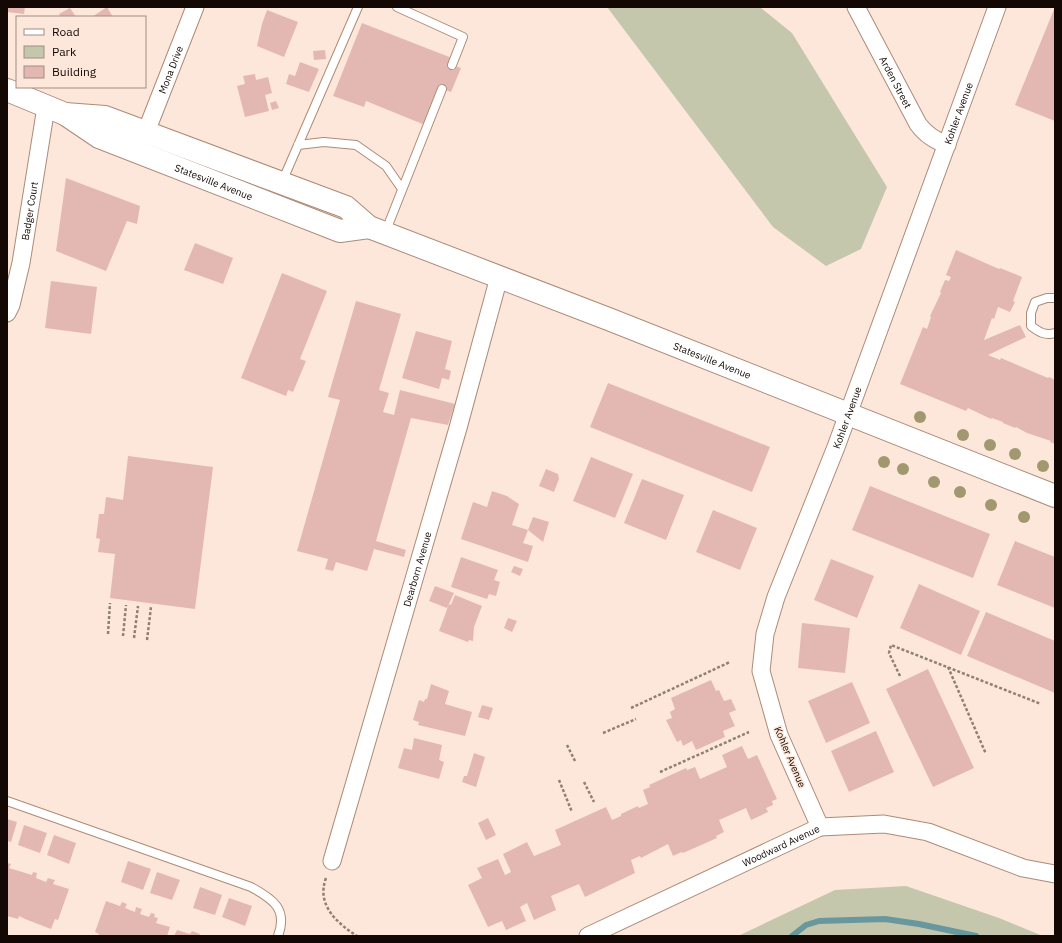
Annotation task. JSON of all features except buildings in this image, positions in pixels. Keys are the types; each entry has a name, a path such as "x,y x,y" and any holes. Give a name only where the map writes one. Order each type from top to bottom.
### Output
{"main road":[{"name":"Statesville Avenue","path":"7,90 55,110 99,137 340,231 377,230"},
{"name":"Statesville Avenue","path":"55,110 105,117 346,207 377,230 1055,496"}],"street":[{"name":"Mona Drive","path":"146,132 195,7"},
{"name":"Arden Street","path":"856,7 918,124 935,140 947,145"},
{"name":"Kohler Avenue","path":"820,827 779,735 761,671 765,634 776,597 836,447 997,7"},
{"name":"Badger Court","path":"7,313 11,305 22,259 55,110"},
{"name":"Dearborn Avenue","path":"332,861 458,428 499,277"},
{"name":"Woodward Avenue","path":"588,936 820,827 884,824 928,832 1023,868 1055,874"}],"lane":[{"path":"282,183 358,7"},
{"path":"397,7 463,36 452,65"},
{"path":"377,230 402,189 442,88"},
{"path":"298,145 324,142 356,145 386,166 402,189"},
{"path":"1055,298 1047,298 1036,302 1031,313 1031,326 1039,333 1050,335 1055,333"},
{"path":"7,801 251,887 269,897 279,908 282,925 278,936"}],"path":[{"path":"108,634 110,602"},
{"path":"123,636 126,605"},
{"path":"134,638 138,606"},
{"path":"148,640 151,607"},
{"path":"900,676 889,653 891,645 1041,704"},
{"path":"631,708 730,662"},
{"path":"948,667 986,754"},
{"path":"603,733 636,719"},
{"path":"660,772 749,732"},
{"path":"567,745 575,761"},
{"path":"559,780 572,812"},
{"path":"584,782 594,802"},
{"path":"332,861 325,882 324,898 330,914 341,926 357,936"}],"green space":[{"path":"607,7 760,7 792,33 887,187 861,249 826,266 773,227"},
{"path":"906,886 999,918 1043,936 738,936 835,890"}],"waterway":[{"path":"792,936 806,925 819,921 885,919 919,924 976,936"}]}
